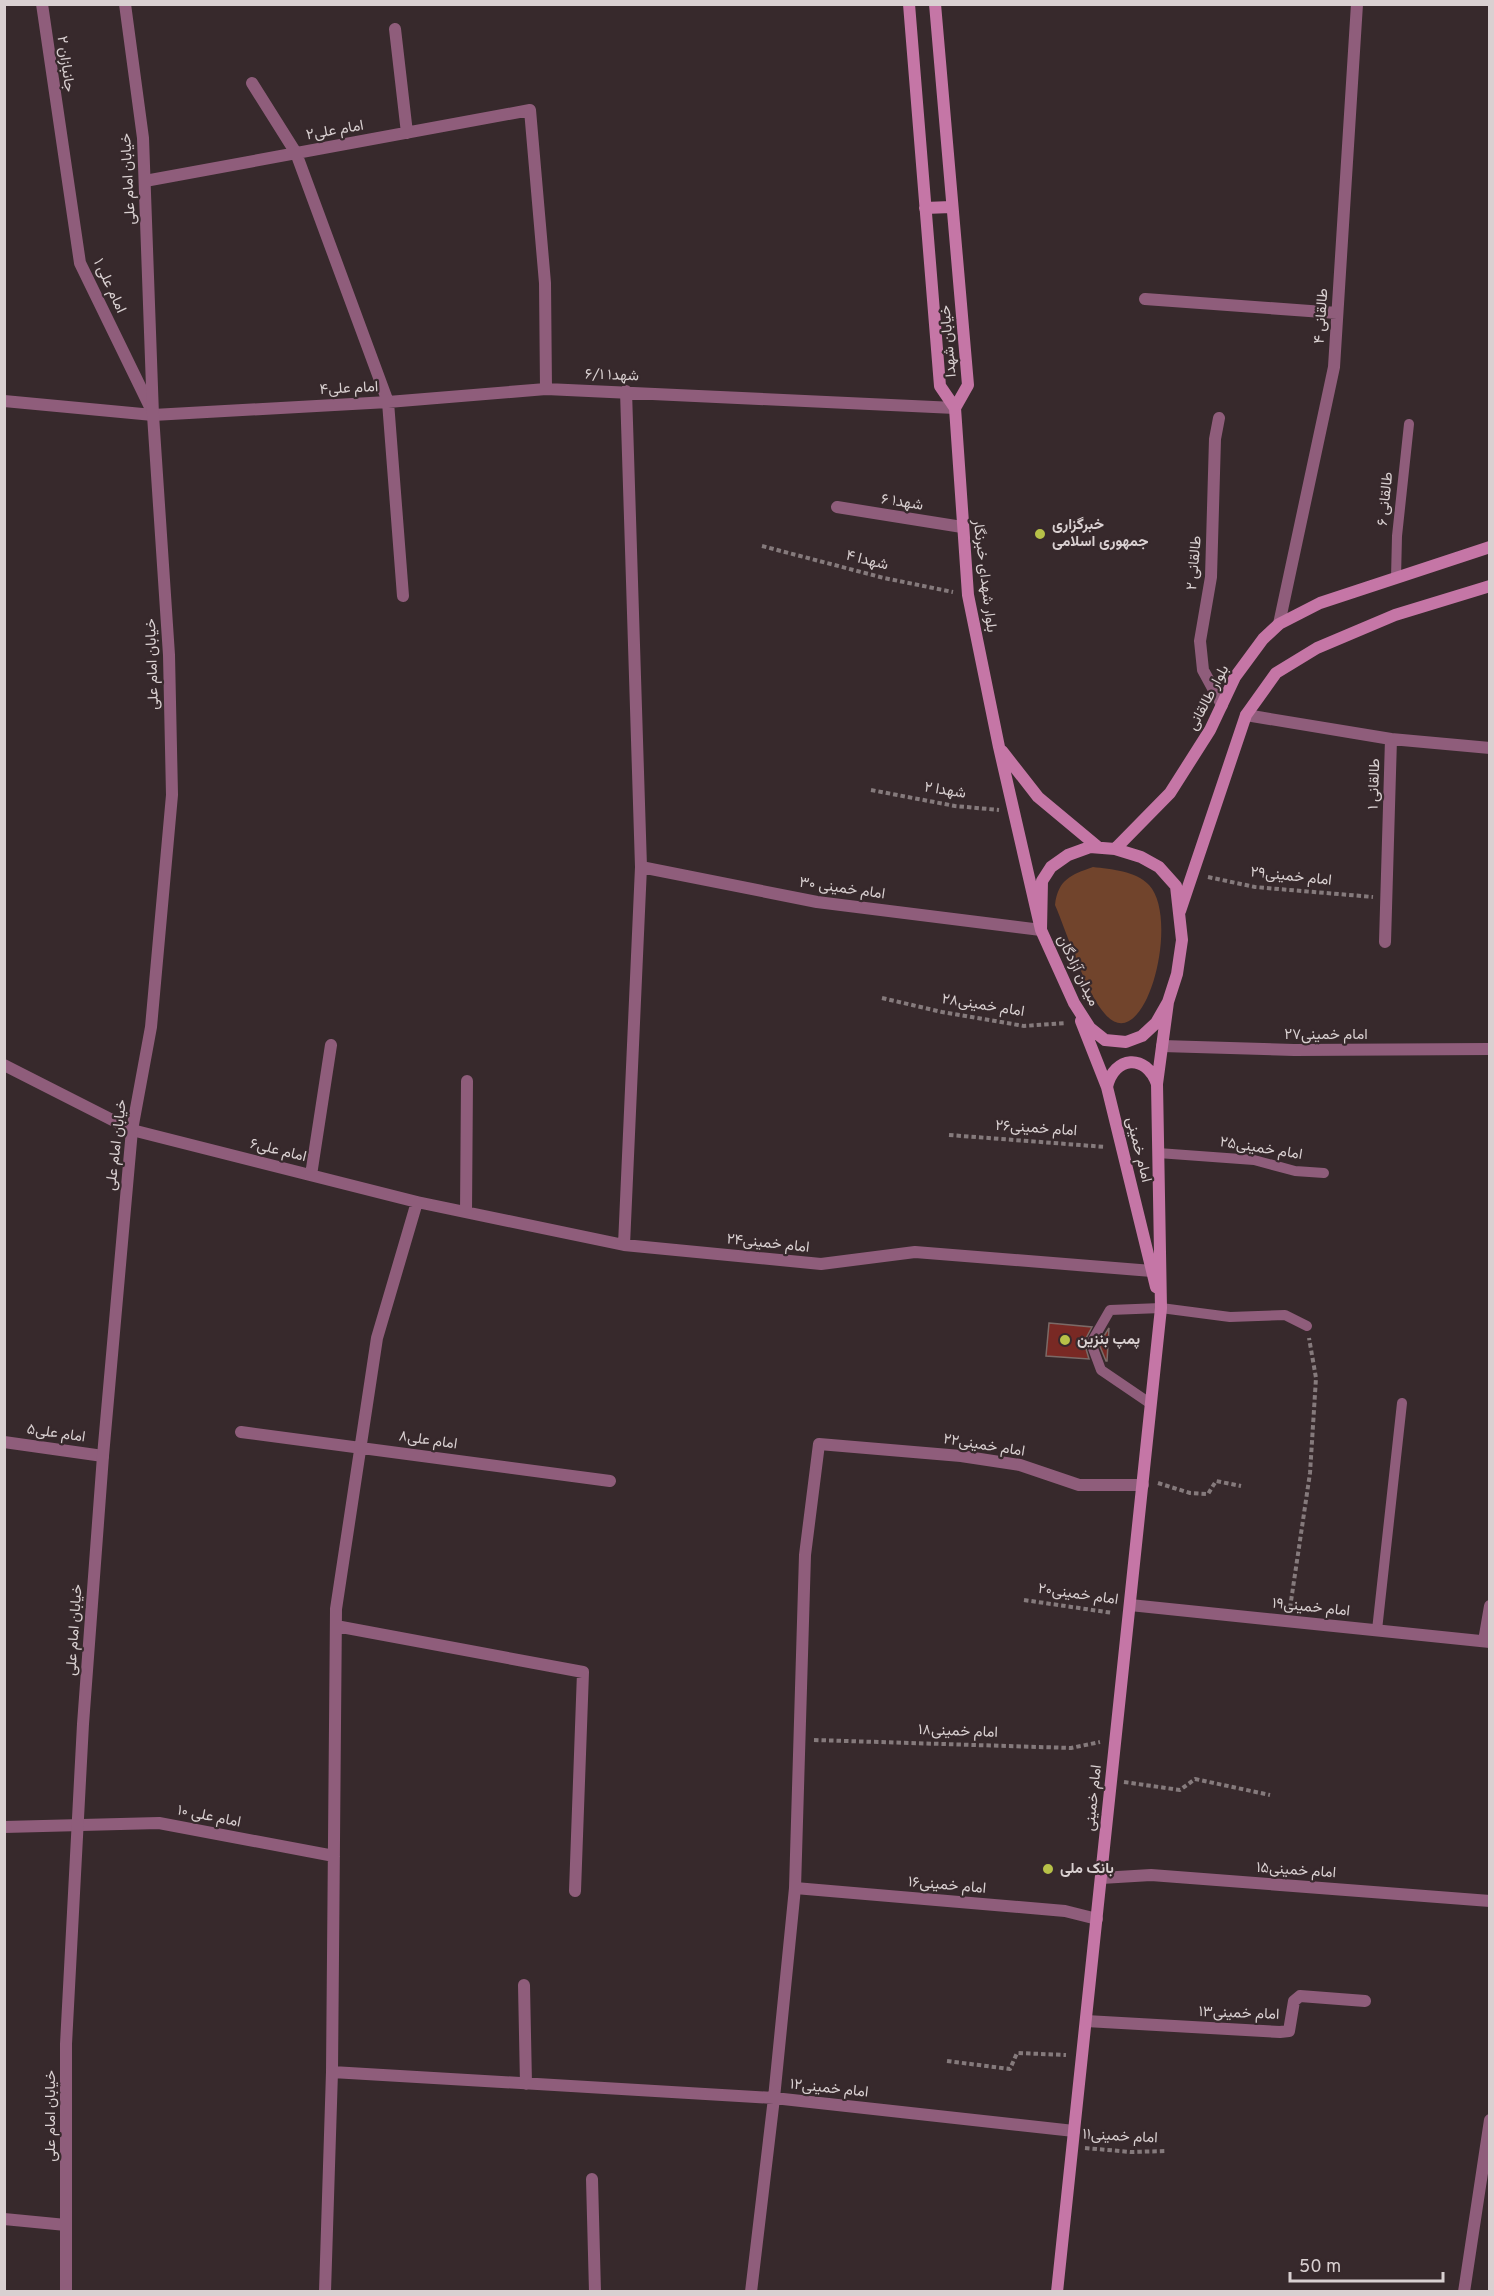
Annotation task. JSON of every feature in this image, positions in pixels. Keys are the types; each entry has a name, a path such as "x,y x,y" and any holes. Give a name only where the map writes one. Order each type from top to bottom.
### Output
{"main road":[{"name":"خیابان شهدا","path":"909,4 940,386 955,408 968,385 935,4"},
{"path":"925,208 951,207"},
{"name":"بلوار شهدای خبرنگار","path":"955,408 968,595 999,747 1041,930"},
{"name":"بلوار طالقانی","path":"1115,849 1170,793 1209,730 1235,677 1263,639 1279,624 1320,603 1490,547"},
{"path":"1180,912 1246,715 1276,673 1317,648 1395,615 1490,586"},
{"name":"بلوار شهدای خبرنگار","path":"999,747 1038,797 1098,847"},
{"name":"میدان آزادگان","path":"1098,847 1115,849 1141,857 1160,867 1176,886 1182,940 1179,963 1168,1002 1156,1023 1142,1036 1126,1042 1105,1040 1090,1028 1074,1003 1041,930 1042,881 1051,867 1068,855 1098,847"},
{"name":"امام خمینی","path":"1057,2292 1161,1308 1157,1084 1168,1002"},
{"name":"امام خمینی","path":"1074,1003 1107,1087 1161,1308"},
{"path":"1107,1087 1109,1077 1115,1068 1125,1063 1135,1062 1145,1066 1153,1074 1157,1084"}],"street":[{"name":"جانبازان ۲","path":"42,4 58,127"},
{"name":"خیابان امام علی","path":"66,2292 66,2044 102,1456 132,1130 151,1027 172,795 169,655 153,414 143,138 125,4"},
{"name":"طالقانی ۴","path":"1279,624 1334,367 1357,4"},
{"path":"395,29 407,133"},
{"path":"252,83 296,153 388,402 403,596"},
{"name":"امام علی۲","path":"145,181 530,110 545,283 546,389"},
{"name":"امام علی ۱","path":"58,127 80,263 153,414"},
{"path":"1145,299 1337,313"},
{"name":"شهد۱ ۶/۱","path":"546,389 955,408"},
{"name":"امام علی۴","path":"4,401 153,414 388,402 546,389"},
{"path":"624,1245 641,867 626,391"},
{"name":"طالقانی ۲","path":"1219,418 1215,439 1211,577 1200,641 1203,670 1222,705"},
{"name":"شهد۱ ۶","path":"837,507 962,527"},
{"name":"طالقانی ۱","path":"1246,715 1391,739 1385,942"},
{"path":"1391,739 1490,748"},
{"name":"امام خمینی ۳۰","path":"641,867 817,902 1041,930"},
{"path":"311,1175 331,1045"},
{"name":"امام خمینی۲۷","path":"1162,1046 1294,1050 1490,1049"},
{"name":"امام علی۶","path":"4,1065 132,1130 417,1202"},
{"path":"466,1212 467,1081"},
{"path":"325,2292 332,2072 336,1609 377,1338 417,1202"},
{"name":"امام خمینی۲۴","path":"417,1202 624,1245 821,1264 915,1252 1152,1271"},
{"name":"امام علی۸","path":"242,1432 361,1446 610,1481"},
{"name":"امام علی۵","path":"4,1442 102,1456"},
{"name":"امام خمینی۲۲","path":"799,1740 805,1555 819,1444 961,1456 1008,1463 1079,1485 1143,1482"},
{"path":"1487,1641 1490,1606"},
{"name":"امام خمینی۱۹","path":"1129,1610 1288,1621 1487,1641"},
{"path":"336,1626 584,1672 575,1891"},
{"path":"332,2072 774,2098 795,1888 799,1740"},
{"name":"امام علی ۱۰","path":"4,1827 159,1823 334,1856"},
{"name":"امام خمینی۱۵","path":"1101,1878 1151,1875 1490,1901"},
{"name":"امام خمینی۱۶","path":"795,1888 1065,1911 1096,1919"},
{"path":"524,1985 526,2084"},
{"name":"امام خمینی۱۳","path":"1086,2021 1280,2032 1288,2031 1294,2001 1300,1996 1365,2001"},
{"name":"امام خمینی۱۲","path":"751,2292 774,2098 1074,2131"},
{"path":"1464,2292 1490,2120"},
{"path":"592,2179 595,2292"},
{"path":"4,2219 66,2225"}],"lane":[{"name":"طالقانی ۶","path":"1396,578 1397,536 1409,424"},
{"name":"امام خمینی۲۵","path":"1158,1153 1254,1160 1295,1171 1324,1173"},
{"path":"1151,1404 1101,1370 1091,1343 1110,1310 1161,1308 1230,1317 1285,1315 1307,1326"},
{"path":"1377,1630 1402,1403"}],"path":[{"name":"شهدا ۴","path":"762,546 884,578 968,595"},
{"name":"شهدا ۲","path":"871,790 955,806 1015,811"},
{"name":"امام خمینی۲۹","path":"1193,873 1255,887 1387,898"},
{"name":"امام خمینی۲۸","path":"882,998 942,1012 1024,1026 1082,1022"},
{"name":"امام خمینی۲۶","path":"949,1135 1122,1148"},
{"path":"1288,1621 1310,1473 1316,1378 1307,1326"},
{"path":"1143,1482 1190,1493 1208,1494 1216,1480 1241,1486"},
{"name":"امام خمینی۲۰","path":"1024,1600 1129,1610"},
{"name":"امام خمینی۱۸","path":"799,1740 1071,1748 1116,1739"},
{"path":"1111,1781 1180,1790 1195,1779 1270,1795"},
{"path":"947,2061 1010,2069 1017,2053 1082,2056"},
{"name":"امام خمینی۱۱","path":"1073,2147 1131,2152 1166,2151"}],"shaded area":[{"path":"1093,867 1123,872 1144,880 1158,902 1161,926 1160,953 1154,980 1145,1002 1133,1018 1120,1023 1105,1014 1091,992 1055,905 1062,884 1072,876"}],"building":[{"path":"1049,1323 1092,1327 1084,1342 1089,1359 1046,1356"},
{"path":"1109,1328 1107,1361 1106,1361 1099,1344"}],"place":[{"name":"خبرگزاری جمهوری اسلامی","path":"1040,534"},
{"name":"پمپ بنزین","path":"1065,1340"},
{"name":"بانک ملی","path":"1048,1869"}]}
